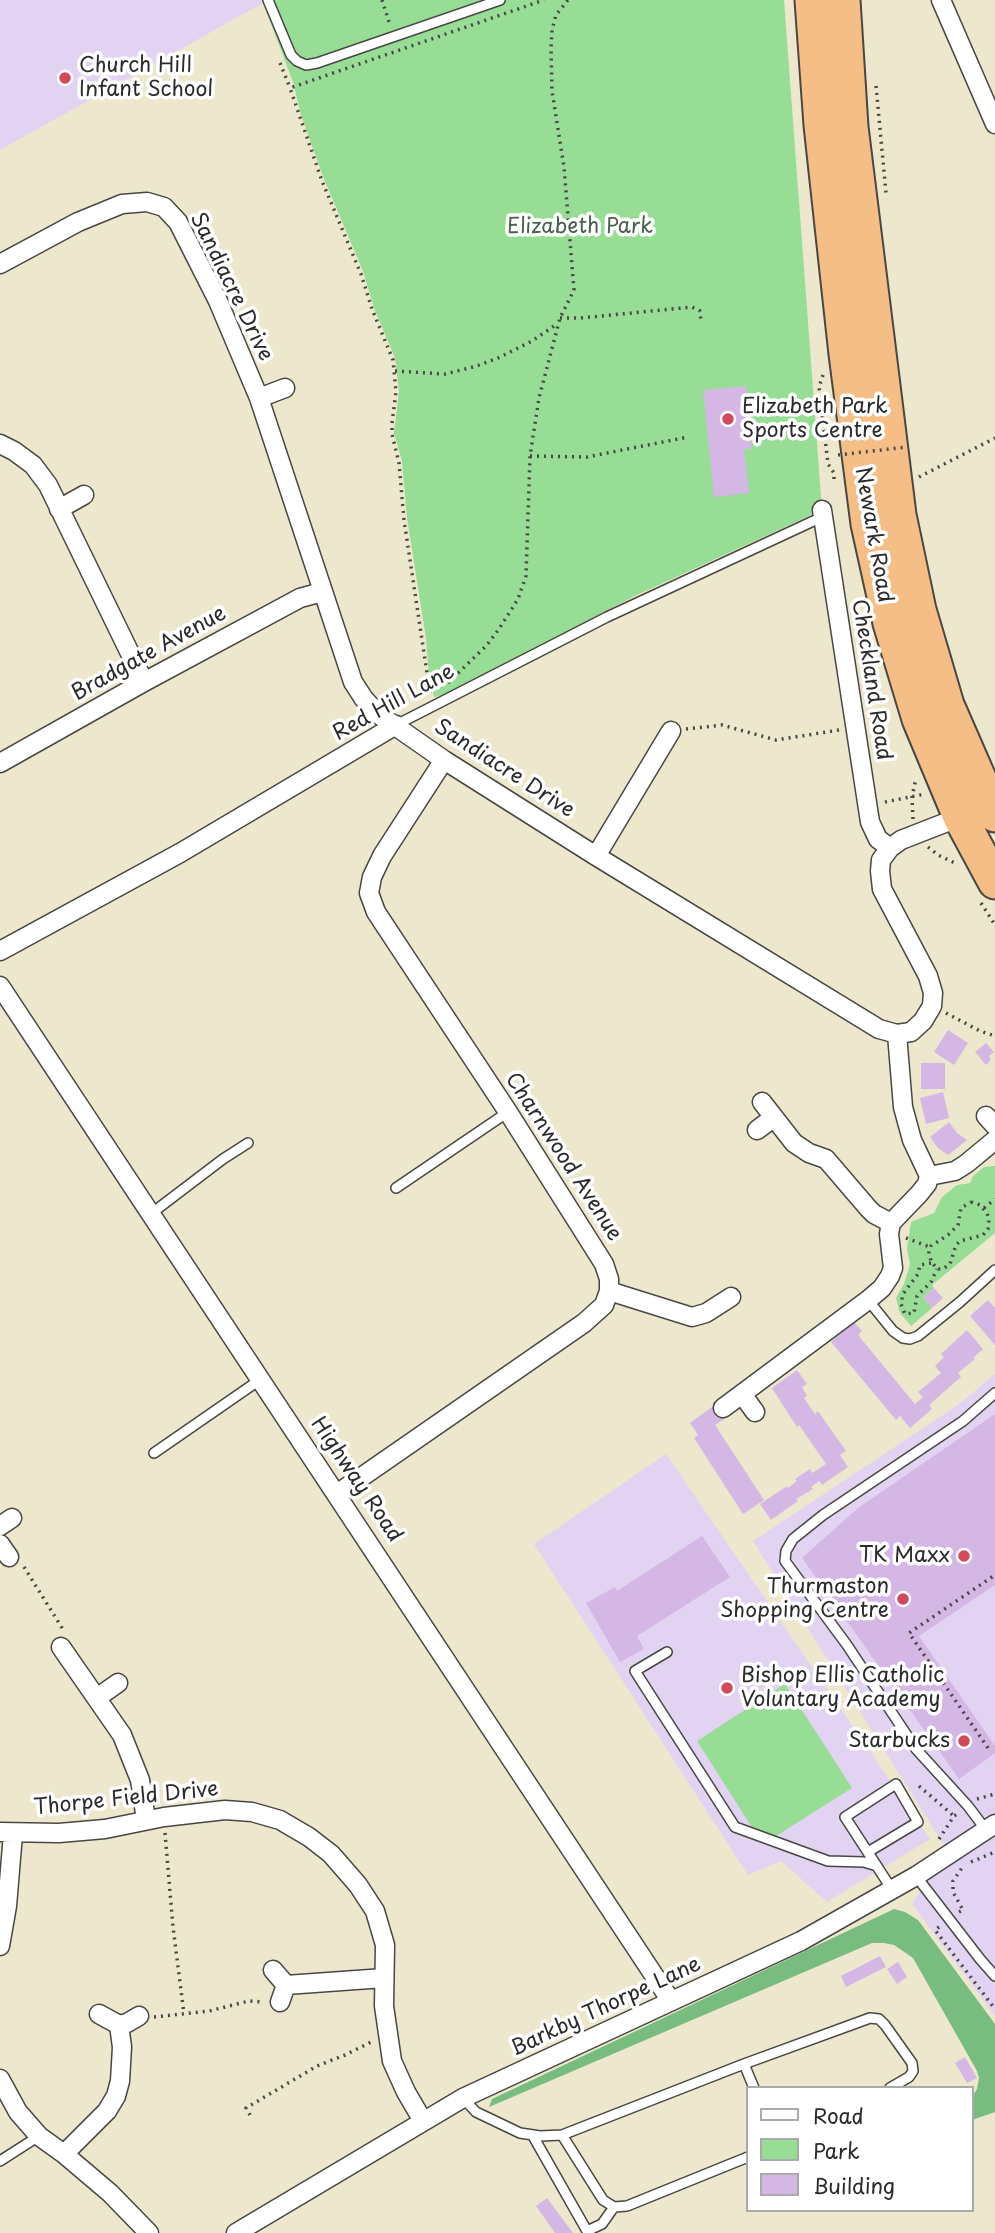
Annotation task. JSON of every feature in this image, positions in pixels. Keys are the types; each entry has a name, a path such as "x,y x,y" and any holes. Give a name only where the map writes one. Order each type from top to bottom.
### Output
{"highway":[{"name":"Newark Road","path":"812,0 822,138 868,524 890,622 919,719 960,817 995,882"},
{"name":"Newark Road","path":"843,0 851,127 899,515 919,610 947,705 995,815"}],"street":[{"path":"941,0 990,99 995,124"},
{"name":"Sandiacre Drive","path":"0,264 78,222 122,204 147,202 163,207 178,222 218,300 260,398 322,592 353,682 363,699 377,714 444,760 596,856 879,1029 897,1034"},
{"path":"260,398 285,388"},
{"path":"0,444 33,465 48,485 144,681"},
{"path":"59,509 84,495"},
{"name":"Checkland Road","path":"822,514 870,822 878,839 890,848"},
{"name":"Bradgate Avenue","path":"0,763 144,681 300,598 322,592"},
{"name":"Red Hill Lane","path":"0,951 180,853 396,725"},
{"path":"596,856 671,731"},
{"name":"Charnwood Avenue","path":"444,760 382,856 372,877 369,893 376,912 604,1264 609,1279 609,1291"},
{"path":"723,1408 882,1288 893,1268 890,1228 898,1213 927,1184 929,1176 912,1140 903,1107 897,1034 911,1032 923,1021 932,1006 933,993 928,976 882,889 880,871 881,860 901,839 960,817"},
{"name":"Highway Road","path":"2,993 152,1213 671,2001"},
{"path":"762,1102 794,1143 801,1149 826,1159 868,1208 890,1228"},
{"path":"757,1130 773,1118"},
{"path":"929,1176 955,1171 995,1140"},
{"path":"337,1494 584,1323 604,1305 609,1291 692,1317 706,1313 731,1297"},
{"path":"742,1394 755,1412"},
{"path":"61,1647 122,1735 155,1819"},
{"path":"98,1697 118,1683"},
{"name":"Thorpe Field Drive","path":"7,1833 105,1829 225,1810 252,1812 280,1820 309,1837 331,1854 349,1874 375,1912 385,1945 387,2034 392,2061 423,2121"},
{"name":"Barkby Thorpe Lane","path":"236,2233 463,2098 801,1941 916,1876 991,1827"},
{"path":"0,1946 7,1906 7,1833"},
{"path":"274,1970 283,1994 384,1978"},
{"path":"99,2014 119,2025 139,2016"},
{"path":"64,2154 107,2111 116,2096 120,2081 122,2048 119,2025"},
{"path":"0,2079 18,2112 39,2136 110,2193 149,2233"}],"lane":[{"path":"268,0 291,55 306,65 500,0"},
{"name":"Red Hill Lane","path":"396,725 607,617 822,514"},
{"path":"396,1188 508,1112"},
{"path":"152,1213 248,1143"},
{"path":"868,1300 893,1331 910,1339 918,1336 960,1302 995,1270"},
{"path":"154,1453 261,1379"},
{"path":"991,1827 916,1749 847,1645 785,1561 786,1551 793,1539 822,1515 963,1421 995,1393"},
{"path":"667,1652 635,1671 735,1827 828,1861 864,1862 877,1866"},
{"path":"868,1852 918,1822 896,1784 845,1817 891,1888"},
{"path":"916,1876 995,1976"},
{"path":"463,2098 476,2112 520,2133 533,2136 562,2135 870,2018 885,2025 912,2063 913,2071 909,2077 893,2086"},
{"path":"744,2064 753,2086"},
{"path":"562,2135 603,2200 614,2207 627,2206 746,2158"},
{"path":"0,2161 39,2136"},
{"path":"533,2136 587,2231 602,2224 614,2207"}],"path":[{"path":"382,0 394,37"},
{"path":"439,703 427,678 404,520 399,463 392,434 396,392 393,359 318,170 290,88 544,0"},
{"path":"439,703 448,682 487,645 509,615 523,589 528,562 530,456 539,398 559,320 574,290 565,167 552,92 551,48 556,15 568,0"},
{"path":"874,76 886,193"},
{"path":"395,371 445,374 477,366 532,341 559,320 692,307 700,311 701,322"},
{"path":"530,456 587,457 688,437"},
{"path":"913,480 995,438"},
{"path":"838,455 907,447"},
{"path":"671,731 722,725 776,740 855,727"},
{"path":"932,1006 995,1036"},
{"path":"984,1208 995,1199"},
{"path":"971,1202 984,1208 989,1219 986,1232 978,1237 960,1241 950,1264 943,1269 937,1269 931,1263 930,1247 958,1225 964,1205 971,1202"},
{"path":"890,1228 930,1247"},
{"path":"931,1263 920,1265 918,1274 903,1294 901,1304 905,1314 914,1313 916,1300 932,1282 937,1269"},
{"path":"5,1550 18,1557 69,1639 61,1647"},
{"path":"988,1748 909,1633 995,1575"},
{"path":"919,1786 954,1816"},
{"path":"155,1819 184,2014"},
{"path":"139,2016 151,2018 209,2011 283,1994"},
{"path":"250,2115 246,2108 281,2087 317,2066 387,2034"}],"shaded area":[{"name":"Church Hill Infant School","path":"0,0 262,0 263,3 0,150"},
{"name":"Thurmaston Shopping Centre","path":"995,1374 995,2016 912,1904 947,1850 753,1541 958,1405"},
{"name":"Bishop Ellis Catholic Voluntary Academy","path":"666,1454 930,1839 827,1902 781,1861 748,1875 534,1544"}],"green space":[{"name":"Elizabeth Park","path":"262,0 784,0 822,510 637,595 434,697 407,518 402,461 394,433 399,391 395,358 374,308 363,271 324,179 301,115 293,82"},
{"path":"995,1166 995,1233 932,1285 934,1288 923,1297 932,1308 911,1326 900,1313 896,1298 910,1264 907,1249 911,1222 934,1213 942,1197 957,1185 970,1183 973,1176 984,1167"},
{"path":"785,1684 852,1788 776,1836 753,1829 697,1741"},
{"path":"894,1909 918,1920 995,2024 995,2112 974,2119 974,2094 979,2078 977,2071 913,1958 894,1945 872,1943 489,2107 492,2099"}],"building":[{"name":"Elizabeth Park Sports Centre","path":"746,386 752,449 744,449 749,493 714,497 703,390"},
{"path":"948,1030 968,1043 954,1065 934,1052"},
{"path":"986,1043 994,1052 989,1056 991,1060 986,1065 975,1052"},
{"path":"921,1063 945,1063 945,1089 921,1089"},
{"path":"943,1092 949,1118 926,1124 920,1098"},
{"path":"949,1122 957,1133 967,1140 948,1155 938,1148 930,1137"},
{"path":"934,1288 943,1298 932,1308 923,1297"},
{"path":"988,1300 995,1308 995,1345 970,1316"},
{"path":"854,1322 862,1331 858,1335 915,1404 923,1397 918,1392 941,1373 935,1366 944,1357 941,1354 967,1330 983,1349 958,1373 961,1377 929,1405 932,1409 910,1428 900,1416 896,1420 831,1342"},
{"path":"797,1370 807,1384 802,1387 807,1396 804,1398 815,1414 818,1411 846,1451 840,1455 848,1467 822,1485 819,1481 811,1487 813,1489 771,1520 760,1504 787,1486 788,1488 797,1481 795,1479 810,1469 812,1473 826,1464 799,1425 797,1427 772,1388"},
{"path":"716,1404 726,1418 715,1425 764,1500 743,1514 694,1438 698,1435 690,1423"},
{"name":"Thurmaston Shopping Centre","path":"995,1414 995,1585 919,1636 995,1746 995,1753 959,1779 802,1558 858,1508"},
{"path":"702,1536 730,1577 637,1636 644,1649 620,1662 586,1603 615,1587 617,1591"},
{"path":"880,1956 886,1967 846,1987 841,1976"},
{"path":"898,1962 907,1977 897,1984 887,1969"},
{"path":"965,2057 977,2078 967,2083 955,2063"},
{"path":"547,2198 573,2233 555,2233 536,2206"}],"place":[{"name":"Church Hill Infant School","path":"65,78"},
{"name":"Elizabeth Park Sports Centre","path":"728,419"},
{"name":"TK Maxx","path":"964,1556"},
{"name":"Thurmaston Shopping Centre","path":"903,1599"},
{"name":"Bishop Ellis Catholic Voluntary Academy","path":"727,1688"},
{"name":"Starbucks","path":"964,1741"}]}
